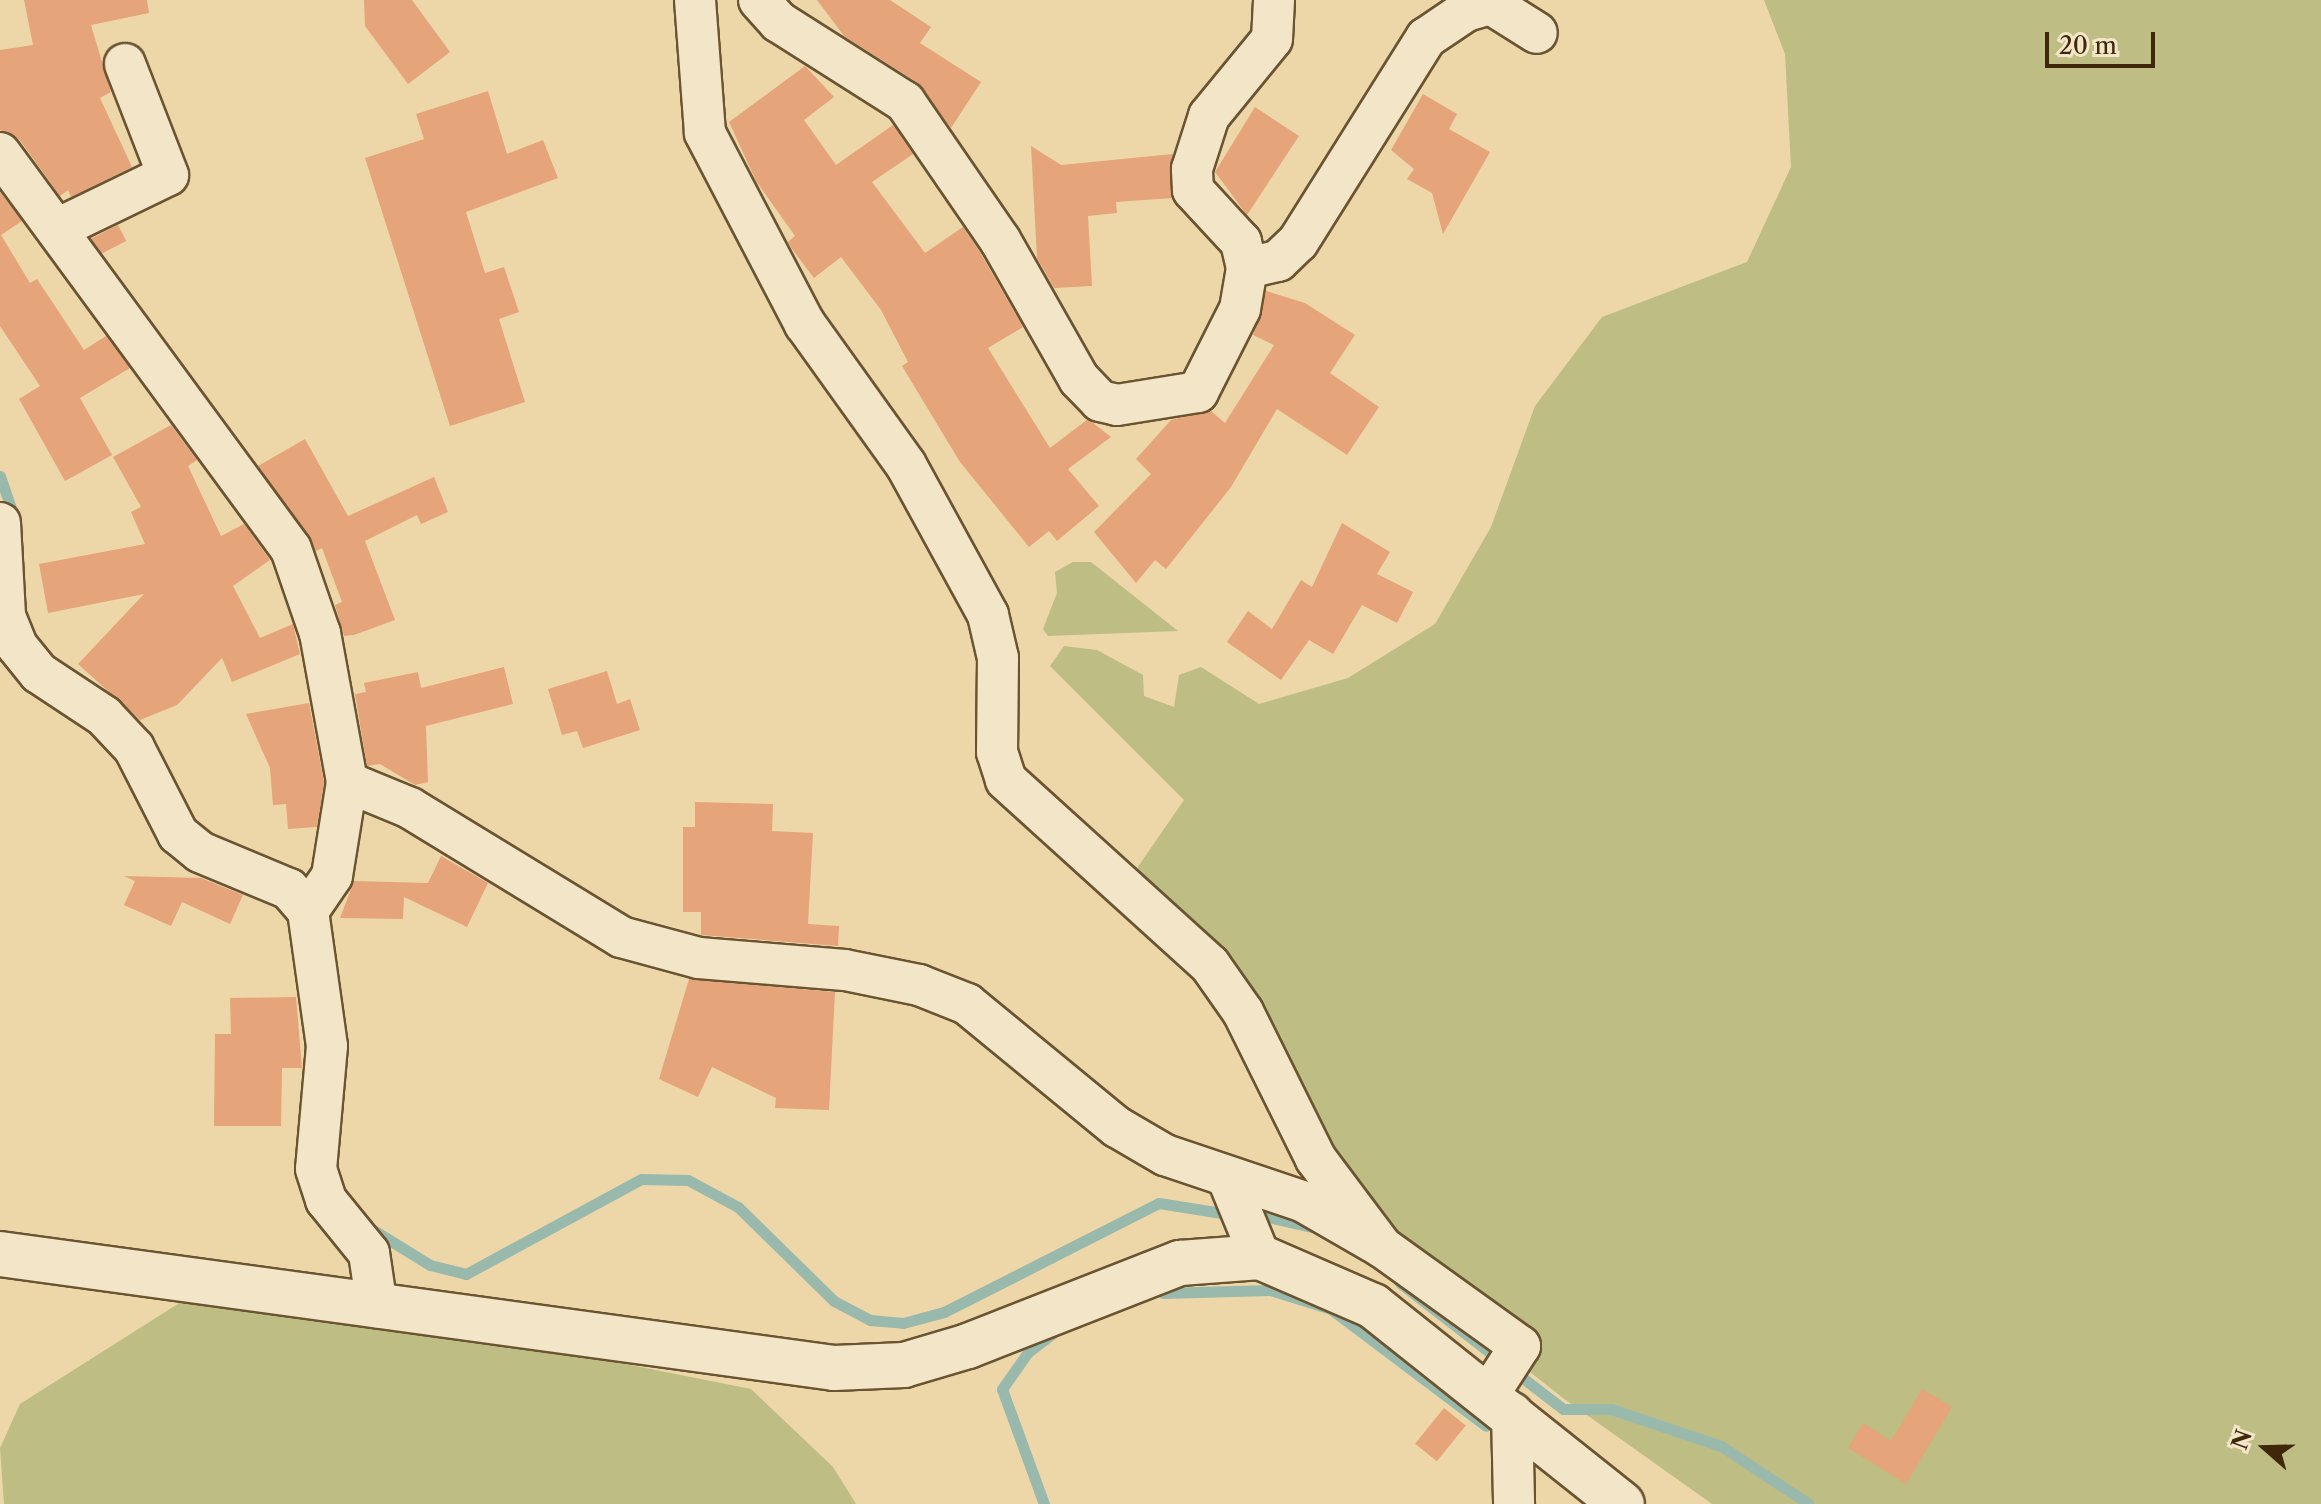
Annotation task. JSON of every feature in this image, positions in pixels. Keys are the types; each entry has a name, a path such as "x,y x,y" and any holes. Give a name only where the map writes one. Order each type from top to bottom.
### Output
{"street":[{"path":"695,0 705,133 805,324 906,465 988,615 998,658 997,752 1006,780 1210,965 1243,1012 1316,1159 1382,1247"},
{"path":"759,0 779,22 905,102 1000,240 1079,379 1100,401 1141,403 1198,392 1240,309 1247,268 1241,242 1193,190 1192,169 1209,116 1272,39 1274,0"},
{"path":"1247,268 1278,261 1298,242 1426,38 1466,11 1491,4 1537,33"},
{"path":"59,228 168,175 125,64"},
{"path":"0,153 59,228 291,549 320,633 347,782 337,858 314,903 327,1046 316,1169 326,1200 369,1253 377,1307"},
{"path":"0,523 5,616 24,655 134,748 178,834 200,852 289,889 314,903"},
{"path":"347,782 410,808 621,937 699,958 875,976 967,1004 1117,1127 1165,1155 1244,1216 1373,1306 1504,1384 1622,1504"},
{"path":"0,1254 834,1368 890,1366 968,1346 1180,1263 1244,1216 1302,1201 1382,1247 1520,1346 1504,1384 1514,1504"}],"green space":[{"path":"1764,0 2321,0 2321,1504 1712,1504 1563,1398 1300,1191 1313,1133 1135,871 1184,800 1050,666 1064,646 1097,650 1143,675 1144,696 1174,707 1179,675 1201,667 1259,704 1348,678 1435,624 1491,527 1535,406 1602,317 1747,262 1791,167 1785,54"},
{"path":"1073,562 1091,562 1178,631 1048,636 1043,629 1057,593 1055,572"},
{"path":"184,1300 545,1348 751,1389 833,1467 856,1504 4,1504 0,1448 20,1404"}],"building":[{"path":"24,0 147,0 149,13 91,25 111,92 100,98 132,167 71,197 68,190 60,196 19,139 0,130 0,50 33,45"},
{"path":"364,0 412,0 450,52 408,84 365,26"},
{"path":"817,0 890,0 931,27 920,43 981,82 951,128 918,83 844,36"},
{"path":"805,66 834,97 804,120 836,165 893,125 913,154 872,182 925,253 963,227 980,252 1023,327 988,348 1050,448 1088,419 1111,437 1068,469 1099,506 1057,541 1049,531 1029,547 960,462 902,366 908,362 881,310 841,257 814,278 788,242 795,236 756,181 729,122"},
{"path":"488,91 507,154 543,140 558,178 466,212 485,273 504,267 519,312 499,319 525,402 450,426 365,158 424,139 416,114"},
{"path":"1423,94 1457,114 1449,129 1490,152 1443,234 1432,193 1407,179 1414,169 1391,150"},
{"path":"1255,107 1299,136 1247,215 1215,172"},
{"path":"1031,146 1061,165 1173,154 1173,198 1116,202 1117,213 1088,216 1092,286 1054,288 1037,258"},
{"path":"0,192 22,221 1,235 30,283 37,279 84,350 106,336 130,368 80,398 112,455 65,481 19,399 40,386 0,326"},
{"path":"118,225 126,241 99,255 91,239"},
{"path":"1266,291 1305,303 1355,335 1330,373 1379,407 1347,455 1277,409 1231,487 1166,569 1155,560 1136,583 1094,532 1151,474 1136,459 1171,420 1211,411 1225,423 1274,345 1253,335"},
{"path":"171,425 197,460 188,466 221,536 244,524 270,560 233,586 260,638 293,624 300,654 232,682 222,658 177,705 140,720 78,664 144,594 48,613 39,564 145,544 131,512 141,507 113,457"},
{"path":"305,439 348,516 434,477 448,512 421,524 417,515 365,541 395,620 344,636 335,605 342,602 322,548 316,551 258,466"},
{"path":"1342,523 1390,552 1377,574 1413,592 1397,623 1362,605 1333,654 1309,640 1281,680 1227,642 1248,611 1272,629 1301,580 1312,587"},
{"path":"504,667 513,704 426,726 428,782 415,785 380,764 367,766 355,694 366,692 364,683 418,672 421,688"},
{"path":"607,671 617,704 630,699 640,730 583,748 577,731 562,735 548,689"},
{"path":"309,703 324,782 317,827 288,829 286,804 273,805 270,768 246,714"},
{"path":"695,802 773,804 772,831 813,833 808,924 839,926 838,946 701,935 701,912 683,912 683,827 695,827"},
{"path":"441,856 488,883 467,927 404,897 403,919 340,918 354,881 428,883"},
{"path":"124,876 201,878 243,895 230,924 182,902 171,926 124,905 135,881"},
{"path":"689,979 835,992 829,1110 775,1108 776,1098 712,1067 698,1097 659,1079"},
{"path":"296,997 302,1068 282,1068 281,1126 214,1126 215,1034 231,1034 230,998"},
{"path":"1922,1389 1952,1407 1906,1484 1848,1448 1863,1423 1891,1441"},
{"path":"1444,1408 1466,1426 1437,1461 1415,1444"}],"waterway":[{"path":"0,476 15,520"},
{"path":"370,1228 430,1265 466,1274 641,1179 688,1180 738,1207 834,1301 870,1320 903,1323 944,1312 1159,1203 1234,1215"},
{"path":"1251,1213 1312,1227"},
{"path":"1400,1283 1563,1409 1611,1409 1721,1446 1809,1504"},
{"path":"1163,1293 1270,1290 1331,1309 1486,1426"},
{"path":"1044,1504 1002,1389 1028,1352 1053,1333"}]}
